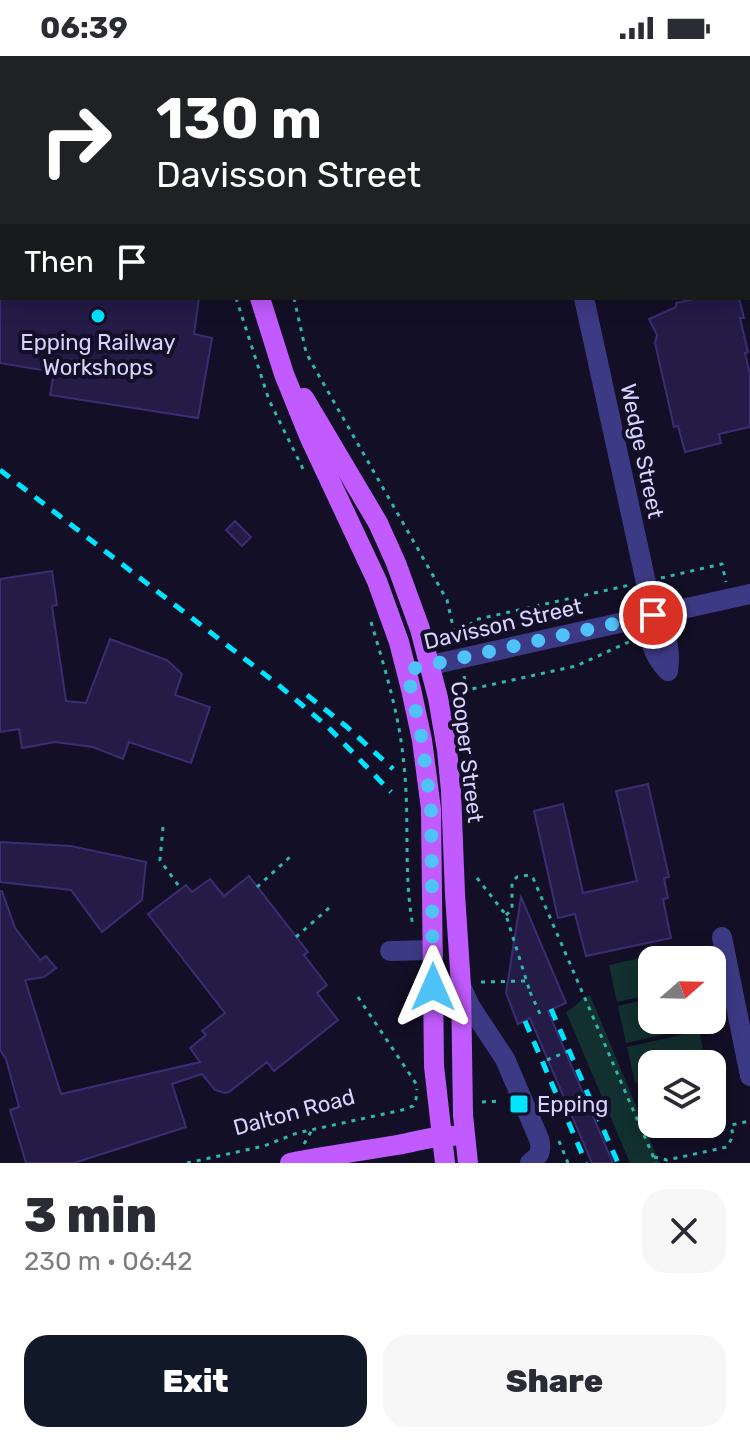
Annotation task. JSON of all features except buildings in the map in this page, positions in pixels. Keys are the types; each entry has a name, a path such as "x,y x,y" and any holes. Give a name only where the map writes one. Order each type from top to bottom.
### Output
{"main road":[{"name":"Cooper Street","path":"261,300 309,436 377,581 407,670 422,740 431,809 424,950 445,1163"},
{"name":"Cooper Street","path":"272,338 378,523 409,597 431,665 447,750 455,894 471,984 465,1137 468,1163"},
{"name":"Davisson Street","path":"407,670 431,665"},
{"path":"290,1163 440,1135 465,1137"}],"street":[{"name":"Wedge Street","path":"584,300 646,581 652,625"},
{"name":"Davisson Street","path":"431,665 458,649 652,625 750,594"},
{"path":"722,937 750,1076"},
{"path":"390,951 424,950"},
{"path":"471,984 470,1006 505,1059 539,1139 541,1149 537,1158 530,1163"}],"path":[{"path":"237,300 273,409 310,483"},
{"path":"294,300 306,352 447,600 467,690 576,666 652,625"},
{"path":"458,649 474,620 722,564"},
{"path":"371,620 402,750 408,896 415,935 424,950"},
{"path":"163,827 160,860 181,889"},
{"path":"257,887 291,856"},
{"path":"506,915 512,910 512,882 517,877 529,875 533,878 656,1163"},
{"path":"477,878 506,915 530,992"},
{"path":"296,937 329,908"},
{"path":"471,984 525,981"},
{"path":"525,981 540,1014"},
{"path":"358,997 417,1085"},
{"path":"547,1060 569,1051"},
{"path":"416,1073 417,1085"},
{"name":"Dalton Road","path":"187,1163 264,1146 297,1133 402,1110 413,1106 417,1085"},
{"path":"654,1157 667,1160 727,1147 733,1136 731,1125 750,1121"}],"green space":[{"path":"638,958 638,997 617,1002 609,965"},
{"path":"590,995 638,1110 638,1138 650,1138 660,1163 630,1163 566,1012"},
{"path":"638,1001 638,1034 666,1034 626,1043 618,1006"},
{"path":"686,1034 700,1034 703,1050 638,1050 638,1082 635,1083 627,1047"}],"railway":[{"path":"0,470 276,683 328,727 391,792"},
{"path":"307,695 393,769"},
{"path":"551,1009 618,1163"},
{"path":"525,1021 586,1163"}],"place":[{"name":"Epping Railway Workshops","path":"98,316"},
{"name":"Epping","path":"519,1104"}],"route":[{"path":"433,987 431,809 422,740 407,670 653,615"}]}
